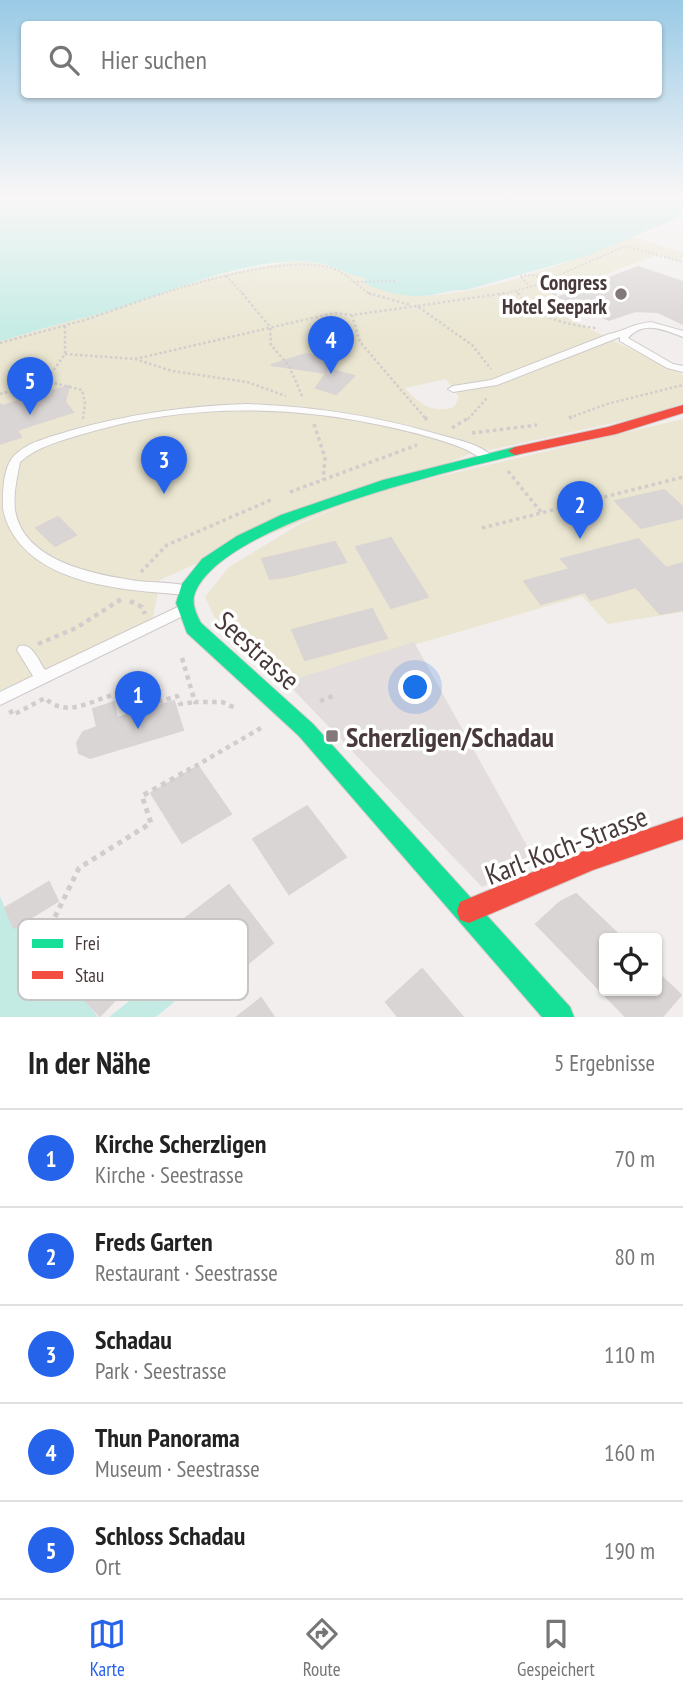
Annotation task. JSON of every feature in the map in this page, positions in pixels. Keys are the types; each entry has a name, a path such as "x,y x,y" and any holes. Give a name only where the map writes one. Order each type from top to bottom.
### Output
{"street":[{"name":"Seestrasse","path":"560,1017 469,911 306,730 194,628 183,610 187,590 197,575 211,562 298,513 395,478 493,459 618,429 683,409"},
{"name":"Karl-Koch-Strasse","path":"469,911 589,860 683,828"}],"lane":[{"path":"453,389 493,383 612,336 657,324 683,334"},
{"path":"627,333 623,339 628,344 670,366 683,369"},
{"path":"187,590 115,583 44,560 19,536 11,519 9,493 15,461 34,446 86,427 196,411 309,411 377,420 477,450 493,459"},
{"path":"1,699 183,610"},
{"path":"24,650 42,678"}],"path":[{"path":"135,359 215,343 334,313 352,315 516,291 550,281 625,246 683,262"},
{"path":"0,343 65,326 188,285 260,268 311,263 348,275 353,282 377,298 418,306 472,345 490,365 493,383 490,394 472,416 436,437 223,519 167,545 146,563 135,585 121,600 102,613 24,650"},
{"path":"531,287 520,276 533,275 550,281"},
{"path":"226,276 247,295 270,327 271,345 289,366 326,449 327,470 323,480"},
{"path":"353,282 362,279 379,284 395,281"},
{"path":"537,285 556,295"},
{"path":"516,291 522,303 571,326 596,328 612,336"},
{"path":"352,315 360,342 409,400 422,411 436,437"},
{"path":"46,381 65,354 65,326"},
{"path":"65,354 135,359 172,371 260,385 282,393 309,411"},
{"path":"0,394 46,381 82,390 85,403 82,414 86,427"},
{"path":"568,419 607,404 683,384"},
{"path":"436,437 543,424"},
{"path":"493,459 541,512"},
{"path":"482,527 683,477"},
{"path":"177,648 188,670 195,702"},
{"path":"1,699 13,715 45,698 52,706 65,709 116,694 124,699 129,711 177,696 180,704 222,702 247,712"},
{"path":"54,919 79,868 151,823 142,796 272,722"}],"shaded area":[{"path":"613,243 653,243 683,253 683,258 677,261 659,254 533,301 683,375 683,403 645,416 490,450 482,449 184,569 160,580 153,618 0,692 0,341 181,285 293,262 316,263 381,282 412,276 419,280 393,285 367,281 365,283 415,296 474,289 555,266","holes":["446,379 459,397 454,407 439,409 426,406 405,388"]},
{"path":"683,419 683,612 608,624 582,596 286,682 215,618 205,597 229,567 300,524 373,492"},
{"path":"414,642 536,862 482,887 286,682"}],"water":[{"path":"0,243 616,243 586,256 466,290 423,296 388,292 364,283 365,278 324,264 281,262 253,266 197,281 114,310 0,341"},
{"path":"0,896 13,928 18,925 18,1000 85,1000 98,1017 0,1017"},
{"path":"130,1000 174,1002 156,1017 109,1017"}],"building":[{"name":"Congress Hotel Seepark","path":"638,267 683,282 683,324 658,312 635,311 609,320 559,297"},
{"path":"306,354 328,358 329,369 354,376 336,394 316,388 326,373 271,365"},
{"path":"69,386 65,402 73,412 17,430 21,437 0,444 0,404 2,406"},
{"path":"664,490 683,507 683,518 641,528 615,501"},
{"path":"58,517 76,535 55,546 36,528"},
{"path":"391,538 428,597 391,608 356,547"},
{"path":"638,539 666,568 683,563 683,610 660,614 636,587 591,600 585,592 541,604 524,581 570,569 561,559"},
{"path":"335,542 346,562 270,579 262,559"},
{"path":"372,609 387,638 305,660 292,630"},
{"path":"174,701 183,730 90,758 79,753 77,743 83,732 97,727 93,709 114,702 117,718"},
{"path":"198,766 231,814 182,843 151,793"},
{"path":"307,806 346,857 289,894 253,839"},
{"path":"49,882 58,901 29,919 18,919 18,926 14,928 5,908"},
{"path":"229,885 273,943 248,963 248,919 184,919"},
{"path":"576,894 617,933 599,933 599,989 536,924 560,902"},
{"path":"422,969 463,1017 398,1017 386,1002"},
{"path":"662,977 681,995 662,1017 626,1017 606,996 662,996"},
{"path":"261,998 274,1017 237,1017"},
{"path":"85,1000 115,1000 100,1016"}],"traffic: fast":[{"path":"515,451 389,483 287,519 243,540 208,563 188,588 185,603 194,628 306,730 560,1017"}],"traffic: jam":[{"path":"515,451 611,431 683,409"},
{"path":"469,911 589,860 683,828"}],"place":[{"name":"Congress Hotel Seepark","path":"621,294"},
{"name":"Thun Panorama","path":"331,374"},
{"name":"Schloss Schadau","path":"30,415"},
{"name":"Schadau","path":"164,494"},
{"name":"Freds Garten","path":"580,539"},
{"name":"Kirche Scherzligen","path":"138,729"},
{"name":"Scherzligen/Schadau","path":"332,736"}]}
